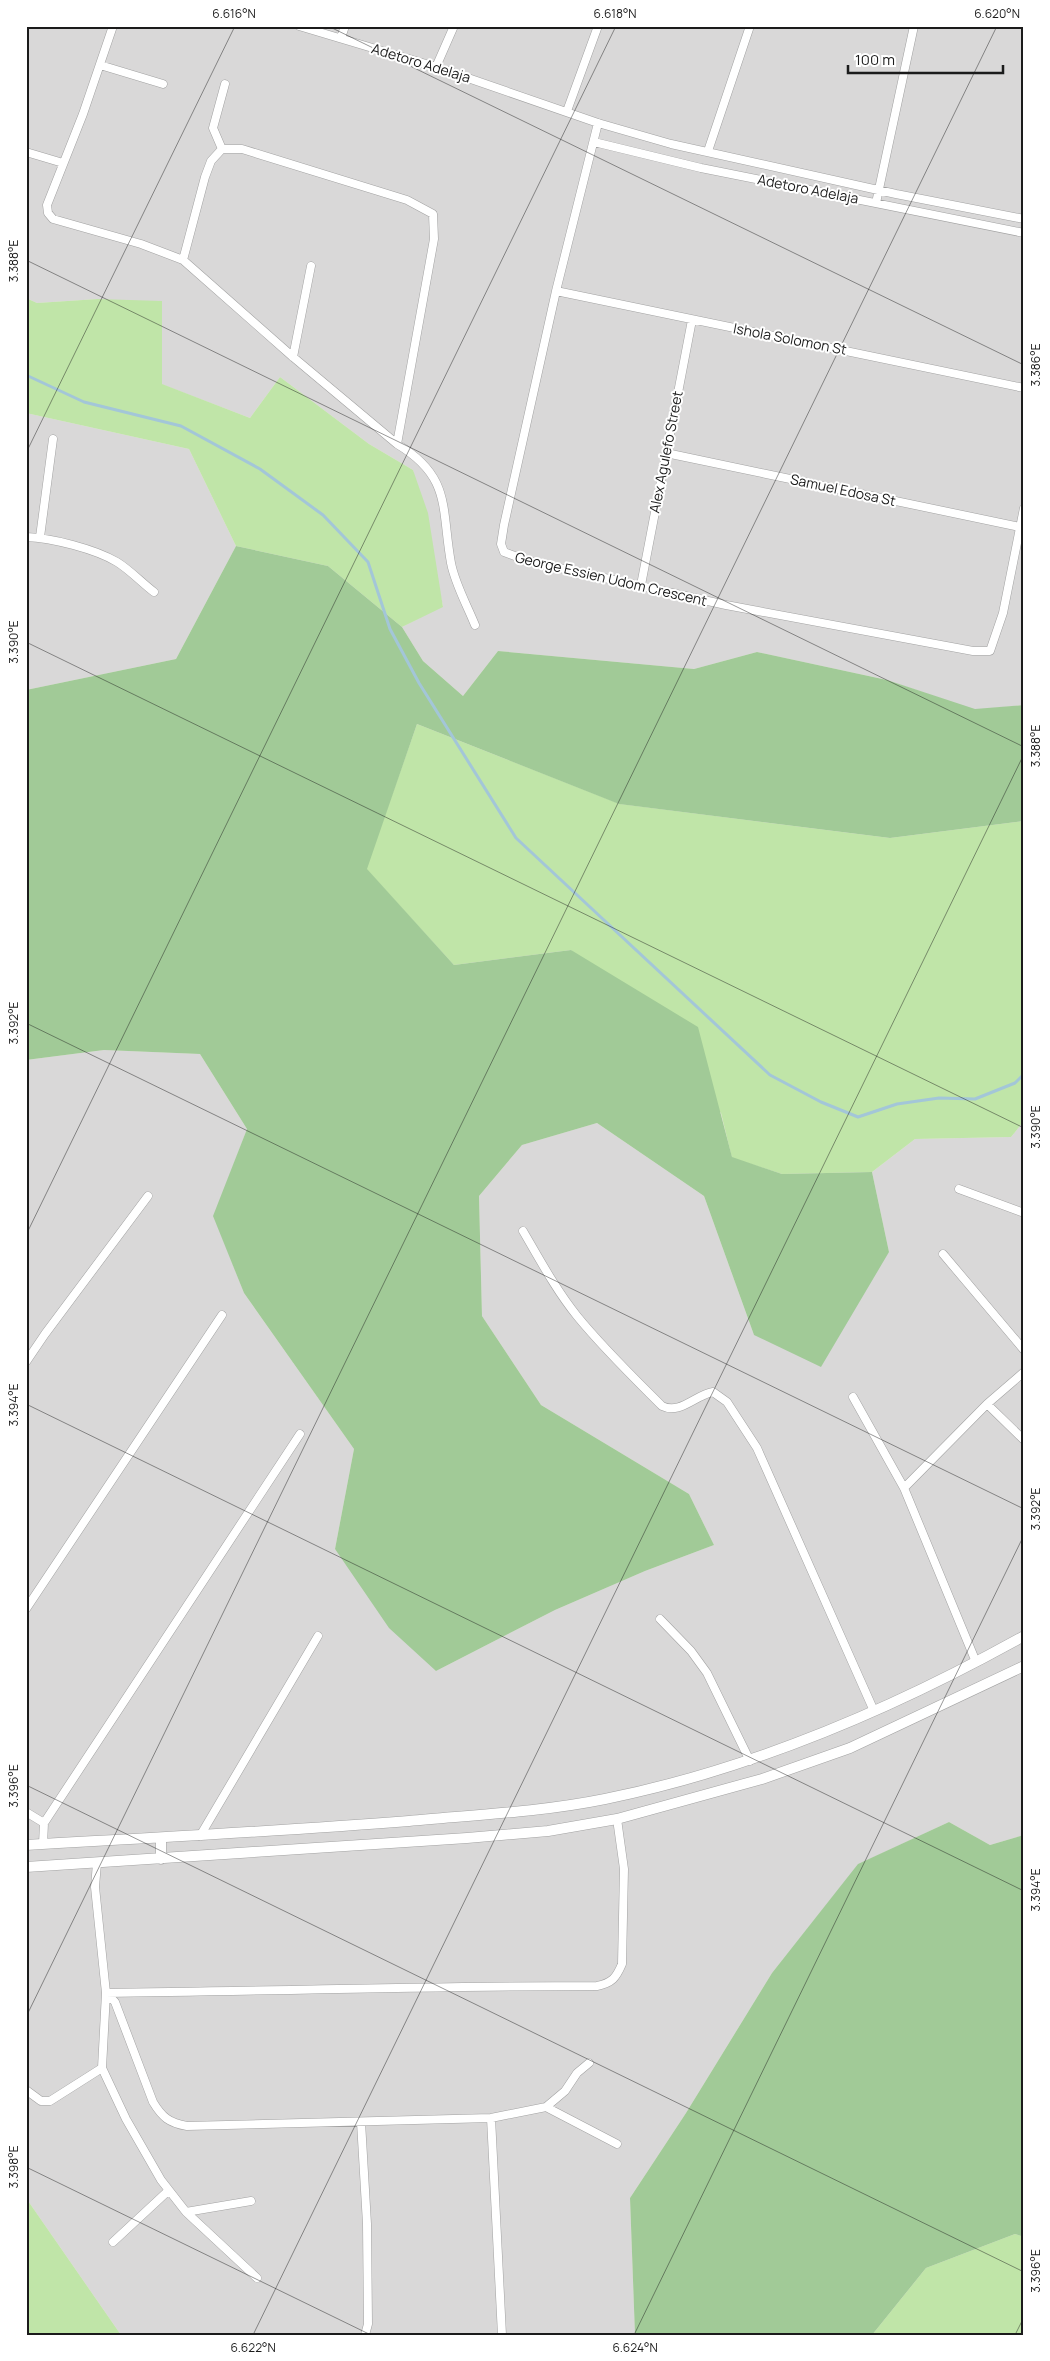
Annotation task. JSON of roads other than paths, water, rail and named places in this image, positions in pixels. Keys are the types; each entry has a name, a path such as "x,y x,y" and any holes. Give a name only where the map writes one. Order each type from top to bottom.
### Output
{"street":[{"path":"113,26 83,114 47,205 48,213 53,219 141,244 183,260 293,357 397,444 415,455 438,484 452,566 475,625"},
{"name":"Adetoro Adelaja","path":"299,26 436,67 598,123 671,144 879,190 1024,219"},
{"path":"341,38 345,26"},
{"path":"436,67 454,26"},
{"path":"567,111 598,26"},
{"path":"708,151 750,26"},
{"path":"876,203 914,26"},
{"path":"100,65 163,84"},
{"path":"222,149 213,128 225,84"},
{"name":"George Essien Udom Crescent","path":"598,123 556,291 501,544 504,552 510,556 726,605 974,651 990,651 1003,613 1020,527"},
{"name":"Adetoro Adelaja","path":"594,142 694,166 1024,233"},
{"path":"183,260 205,177 211,161 222,149 242,149 252,152 407,200 433,214 434,239 397,444"},
{"path":"26,152 63,163"},
{"path":"293,357 311,266"},
{"name":"Ishola Solomon St","path":"556,291 1024,388"},
{"name":"Alex Agulefo Street","path":"641,585 692,320"},
{"path":"40,537 53,439"},
{"name":"Samuel Edosa St","path":"666,452 1020,527"},
{"path":"1020,527 1024,508"},
{"path":"26,537 40,537 79,547 117,562 154,592"},
{"path":"959,1188 1024,1213"},
{"path":"26,1362 148,1196"},
{"path":"523,1231 546,1272 576,1315 617,1362 662,1406 669,1409 678,1408 713,1392 727,1402 757,1448 874,1711"},
{"path":"943,1254 1024,1350"},
{"path":"26,1609 222,1315"},
{"path":"904,1488 987,1404 1024,1372"},
{"path":"854,1398 904,1488 976,1662"},
{"path":"987,1404 1024,1440"},
{"path":"43,1844 44,1823 300,1434"},
{"path":"660,1619 691,1651 707,1673 750,1761"},
{"path":"200,1836 318,1636"},
{"path":"26,1845 200,1836 513,1812 604,1799 750,1761 775,1752 874,1711 976,1662 1024,1636"},
{"path":"26,1867 476,1837 548,1831 617,1819 762,1779 850,1748 1024,1666"},
{"path":"26,1812 44,1823"},
{"path":"106,1993 354,1990 422,1986 598,1986 609,1984 617,1976 622,1964 624,1869 617,1819"},
{"path":"161,1838 161,1859"},
{"path":"97,1863 95,1887 106,1993 102,2068 126,2119 168,2191 186,2212 257,2278"},
{"path":"106,1993 116,2002 153,2102 160,2115 167,2121 187,2126 491,2118 546,2107 565,2091 577,2073 589,2063"},
{"path":"26,2090 41,2101 50,2101 102,2068"},
{"path":"546,2107 617,2144"},
{"path":"491,2118 502,2335"},
{"path":"361,2122 367,2224 368,2324 365,2335"},
{"path":"113,2242 168,2191"},
{"path":"186,2212 251,2202"}],"waterway":[{"path":"26,375 84,402 181,426 260,469 323,515 368,562 390,629 419,683 516,838 770,1075 821,1102 858,1117 897,1104 939,1098 975,1099 1015,1083 1024,1074"}]}
